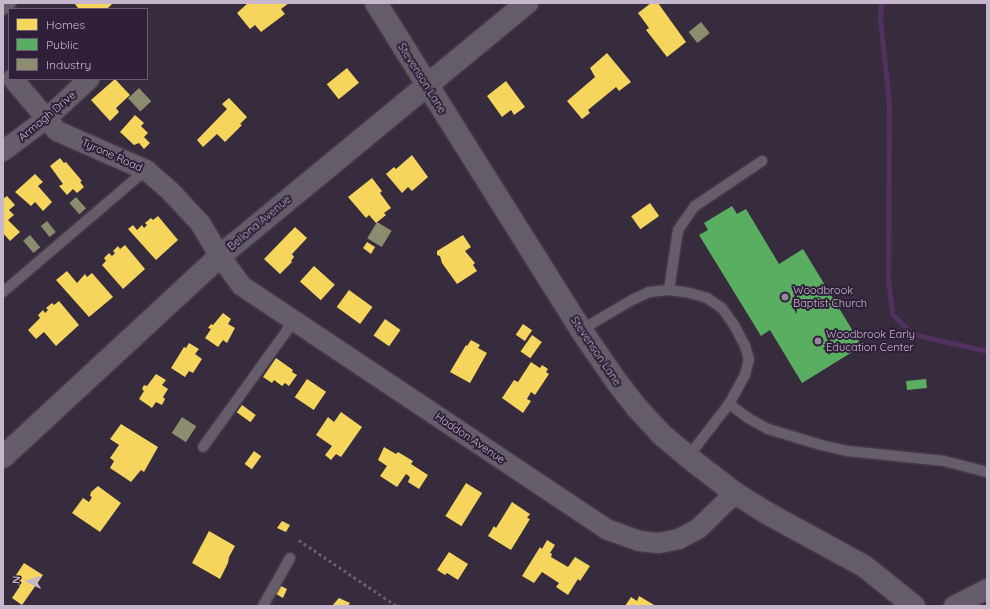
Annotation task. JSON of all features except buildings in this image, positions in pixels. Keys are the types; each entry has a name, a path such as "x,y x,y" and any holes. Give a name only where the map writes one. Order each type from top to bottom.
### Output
{"street":[{"name":"Stevenson Lane","path":"376,3 581,330 616,381 637,408 661,434 735,493 765,512 864,566 914,606"},
{"name":"Bellona Avenue","path":"3,457 220,256 527,3"},
{"name":"Tyrone Road","path":"14,80 57,131 146,170 172,193 200,223 220,256"},
{"name":"Armagh Drive","path":"3,151 46,119 88,80"},
{"name":"Haddon Avenue","path":"220,256 242,286 606,528 639,541 659,543 679,539 698,528 735,493"},
{"path":"954,606 987,589"}],"lane":[{"path":"3,10 11,3"},
{"path":"669,290 678,230 682,224 695,206 762,161"},
{"path":"3,292 146,170"},
{"path":"581,330 632,300 649,292 669,290 707,298 722,308 734,325 745,346 749,359 745,375 729,404 688,457"},
{"path":"202,447 294,321"},
{"path":"729,404 748,418 768,429 821,445 848,451 944,461 987,472"},
{"path":"263,606 290,558"}],"path":[{"path":"299,540 397,606"}],"waterway":[{"path":"881,3 880,18 889,104 888,280 892,314 913,334 987,351"}],"place":[{"name":"Woodbrook Baptist Church","path":"785,297"},
{"name":"Woodbrook Early Education Center","path":"818,341"}]}
